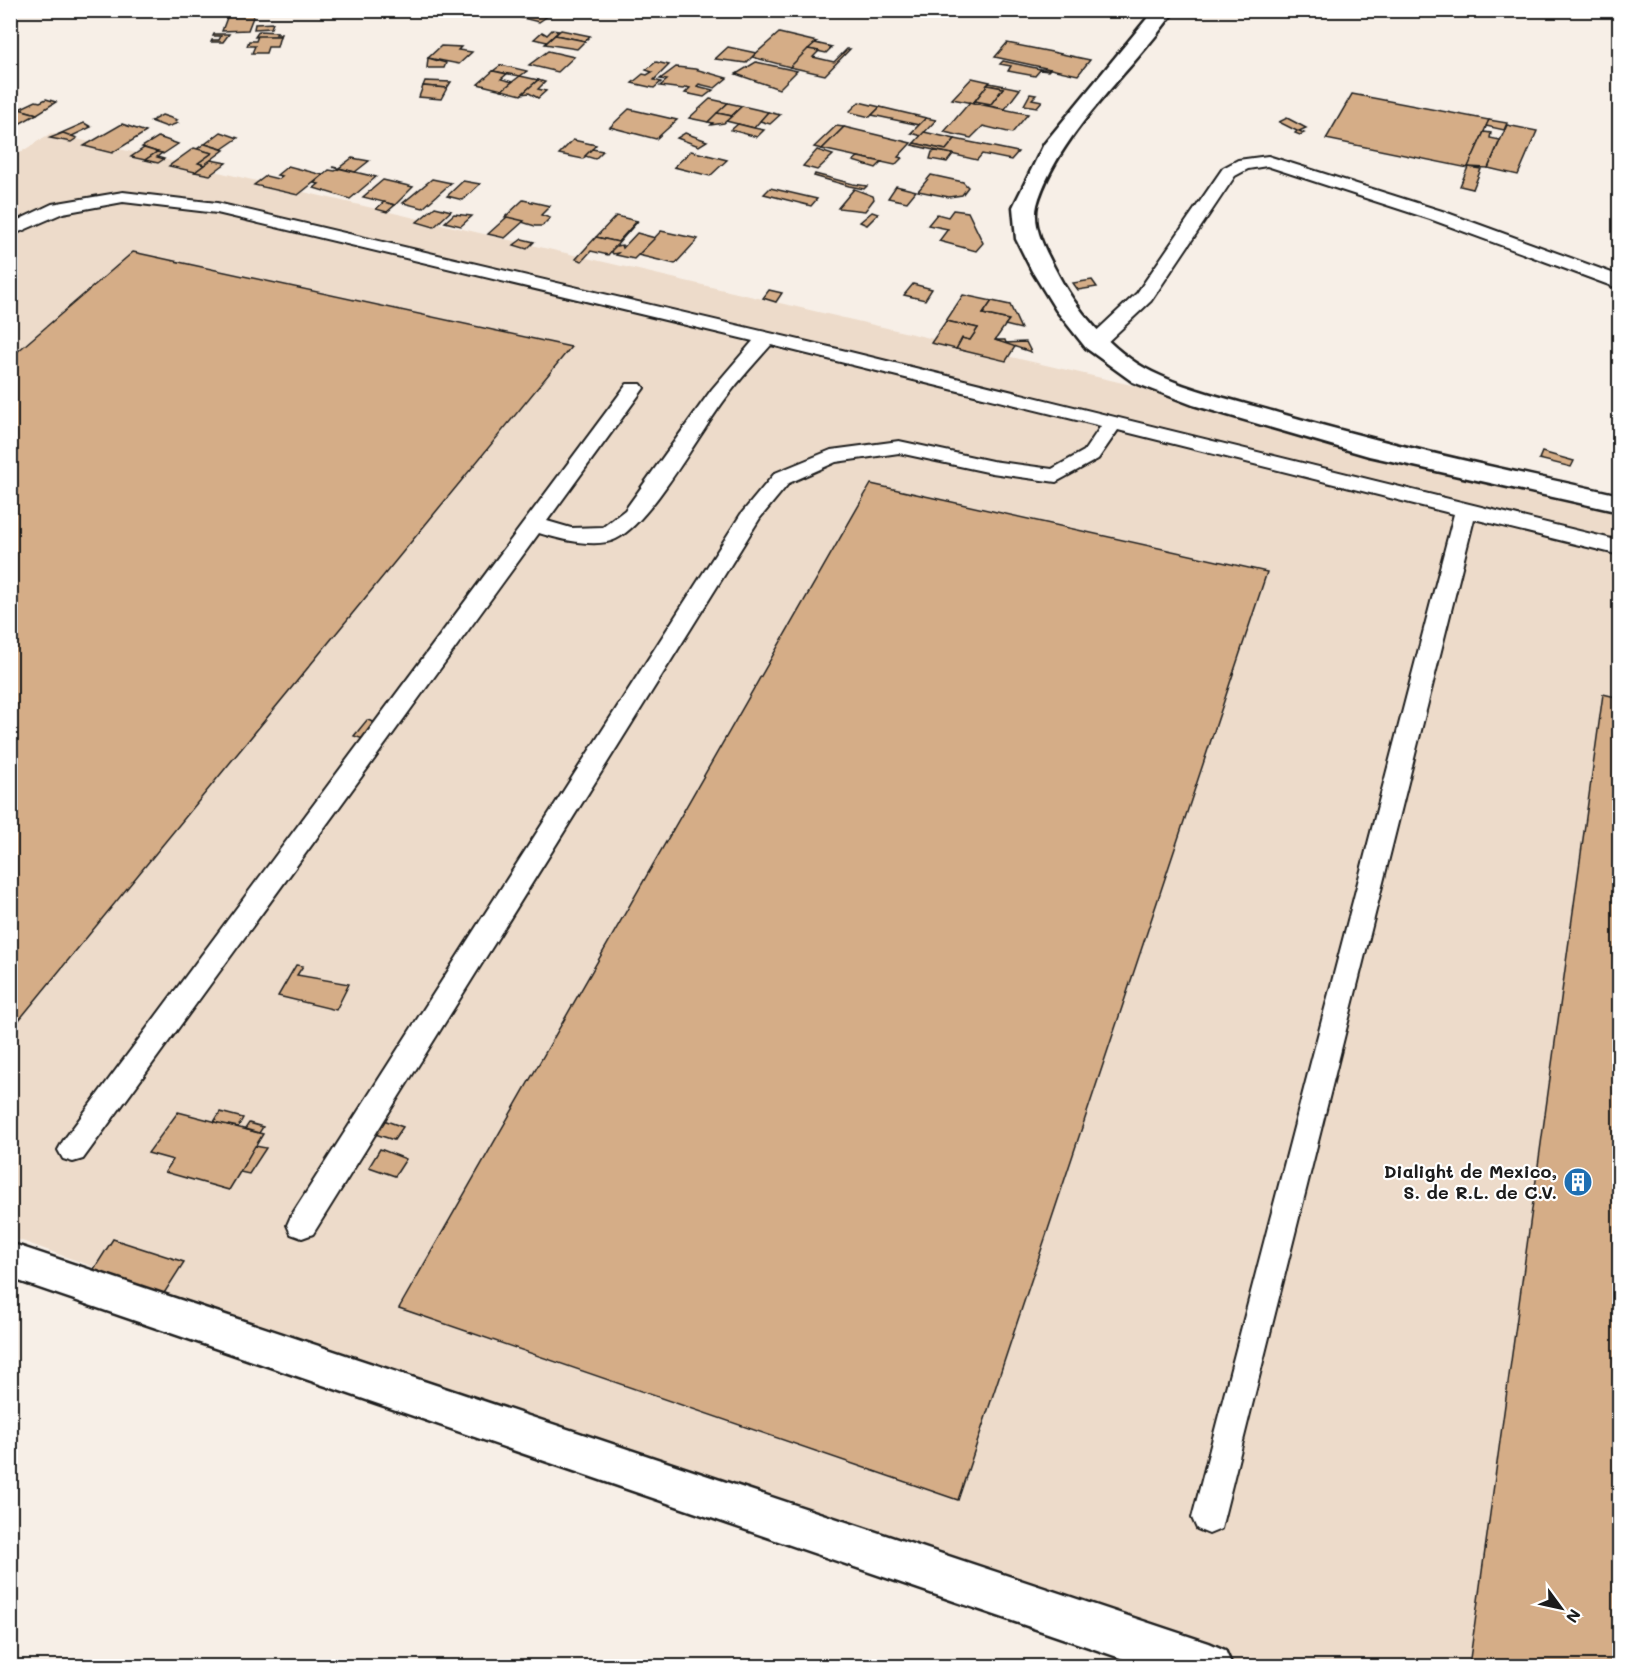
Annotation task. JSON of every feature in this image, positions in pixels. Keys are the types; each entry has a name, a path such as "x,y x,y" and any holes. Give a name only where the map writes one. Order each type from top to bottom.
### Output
{"street":[{"path":"1166,10 1052,149 1025,207 1028,239 1044,271 1065,305 1095,343 1142,377 1202,399 1379,450 1620,504"},
{"path":"10,1260 1209,1666"}],"lane":[{"path":"1095,343 1144,297 1229,172 1245,164 1268,162 1436,215 1620,283"},
{"path":"10,231 58,208 123,197 217,208 1114,422 1620,548"},
{"path":"534,524 570,535 609,534 633,515 718,393 766,338"},
{"path":"74,1150 634,388"},
{"path":"302,1225 752,514 782,478 831,456 899,447 992,467 1056,476 1091,455 1114,422"},
{"path":"1209,1518 1465,511"}],"shaded area":[{"path":"51,133 1226,407 1619,503 1619,1666 1200,1666 11,1237 10,159"}],"building":[{"path":"527,10 549,15 539,22 518,17"},
{"path":"229,12 255,12 248,30 222,31"},
{"path":"273,23 271,28 254,29 255,24"},
{"path":"552,30 559,31 547,42 534,39 542,32 547,35"},
{"path":"561,30 590,36 585,41 555,35"},
{"path":"259,31 281,34 280,36 255,37"},
{"path":"779,33 817,42 790,67 752,57"},
{"path":"214,34 229,34 223,42 211,42 219,40 221,36 213,36"},
{"path":"555,35 585,41 577,49 545,44"},
{"path":"258,36 280,36 277,47 268,47 266,53 252,53 255,46 247,46 249,41 256,41"},
{"path":"815,43 832,47 826,53 808,49"},
{"path":"1007,43 1090,60 1078,75 995,57"},
{"path":"441,46 461,47 458,50 472,52 459,64 428,58"},
{"path":"728,47 756,53 746,63 715,59"},
{"path":"808,49 819,51 813,57 834,62 847,49 850,49 825,75 790,67"},
{"path":"548,51 574,57 558,72 529,65"},
{"path":"428,58 446,63 444,68 427,68"},
{"path":"1003,61 1050,69 1040,70 1035,76 1008,71 1011,66 1000,64"},
{"path":"656,62 669,65 654,80 661,82 654,88 632,83 643,74 647,75 652,72 646,70"},
{"path":"756,62 797,71 779,89 736,74"},
{"path":"501,65 527,71 520,76 493,71"},
{"path":"676,67 695,69 727,78 715,88 699,84 697,86 713,90 704,97 685,93 690,88 686,87 683,89 660,86 667,80 660,79"},
{"path":"493,71 507,74 501,79 513,82 502,90 478,84"},
{"path":"520,76 538,80 521,95 502,90"},
{"path":"972,78 990,82 973,103 952,99"},
{"path":"538,80 545,82 538,89 546,91 538,98 529,93 522,94"},
{"path":"425,81 451,82 447,88 423,86"},
{"path":"989,83 1020,89 1005,109 973,103 975,101 991,104 1003,88 987,85"},
{"path":"987,85 1003,88 991,104 975,101"},
{"path":"423,86 447,88 441,99 419,97"},
{"path":"1030,94 1036,95 1032,99 1042,101 1037,107 1024,105"},
{"path":"1352,94 1489,120 1468,168 1326,139"},
{"path":"46,99 56,102 37,114 19,109 36,101"},
{"path":"710,99 728,103 708,122 689,118"},
{"path":"859,102 880,107 870,117 849,112"},
{"path":"970,102 1028,114 1012,133 983,126 971,138 944,132"},
{"path":"728,103 742,106 732,116 717,113"},
{"path":"742,106 768,112 754,128 726,121"},
{"path":"880,107 926,118 919,125 872,115"},
{"path":"19,109 37,114 10,129 10,114"},
{"path":"629,109 677,120 656,139 610,127"},
{"path":"768,112 780,115 770,124 760,121"},
{"path":"717,113 732,116 724,123 711,125 713,123 708,122"},
{"path":"162,115 177,120 175,121 178,123 167,127 151,121"},
{"path":"926,118 936,120 921,136 911,133"},
{"path":"1287,118 1306,128 1299,131 1304,133 1300,135 1295,133 1297,131 1279,122"},
{"path":"1489,120 1507,123 1504,130 1486,126"},
{"path":"84,123 91,127 70,137 59,134"},
{"path":"122,124 146,132 112,153 84,146"},
{"path":"738,124 764,130 757,137 731,130"},
{"path":"1507,125 1537,131 1518,175 1488,168"},
{"path":"836,126 844,127 822,149 814,147"},
{"path":"844,127 911,143 898,157 902,158 895,165 822,149"},
{"path":"221,132 238,138 222,149 205,144"},
{"path":"924,132 955,139 946,150 914,143"},
{"path":"1484,132 1491,133 1490,138 1500,140 1488,168 1468,167"},
{"path":"63,133 77,138 71,142 50,138"},
{"path":"685,133 707,141 699,146 677,138"},
{"path":"158,137 178,144 163,154 142,147"},
{"path":"955,139 1018,152 1011,160 982,154 977,160 912,145 914,143 946,150"},
{"path":"573,140 596,145 583,159 559,154"},
{"path":"204,144 224,150 204,165 198,163 212,153 197,149"},
{"path":"144,148 157,152 145,160 131,157"},
{"path":"194,148 212,153 198,163 204,165 195,172 169,166"},
{"path":"592,149 603,151 595,159 585,156"},
{"path":"817,150 833,155 817,170 803,166"},
{"path":"691,151 727,160 710,176 674,167"},
{"path":"157,152 162,153 157,157 164,159 158,163 145,160"},
{"path":"932,152 953,154 947,162 930,159"},
{"path":"858,157 882,162 876,168 853,161"},
{"path":"352,158 369,161 355,172 339,168"},
{"path":"211,160 226,163 210,175 195,172"},
{"path":"288,166 323,175 298,195 254,185 266,176 278,179 282,176 277,175"},
{"path":"332,167 376,177 350,199 314,188 319,184 314,183 329,170 339,169"},
{"path":"1468,167 1481,169 1473,189 1460,186"},
{"path":"815,174 867,186 864,189 849,186 814,176"},
{"path":"931,175 963,182 968,187 962,195 949,197 918,191"},
{"path":"432,179 451,183 423,208 403,203"},
{"path":"383,180 413,187 395,205 363,197"},
{"path":"463,181 480,184 463,200 447,196"},
{"path":"896,186 916,191 907,202 888,198"},
{"path":"770,188 817,199 811,206 764,194"},
{"path":"854,189 873,196 874,199 865,211 838,208"},
{"path":"523,200 550,206 541,215 550,218 542,226 535,226 505,217"},
{"path":"384,202 395,205 387,212 376,209"},
{"path":"435,207 451,211 434,227 417,222"},
{"path":"953,210 968,212 983,243 976,251 939,241 948,229 928,225 937,214 948,217"},
{"path":"872,212 878,214 867,225 860,222"},
{"path":"454,214 472,216 461,226 445,222"},
{"path":"616,216 637,221 618,242 596,237"},
{"path":"507,217 524,221 505,238 488,234"},
{"path":"638,221 608,255 591,251 582,261 576,259 596,237 618,242"},
{"path":"661,231 698,239 675,264 638,255"},
{"path":"637,233 655,238 634,259 616,255 618,253 613,254 611,251 616,246 622,245 623,248"},
{"path":"522,239 534,242 527,249 514,245"},
{"path":"133,252 571,347 10,1031 10,358"},
{"path":"1092,280 1097,287 1078,290 1073,283"},
{"path":"913,284 932,289 925,300 904,295"},
{"path":"769,290 782,293 776,302 763,298"},
{"path":"963,295 992,301 983,314 1009,320 995,340 1016,345 1006,361 956,349 962,338 970,340 978,328 946,321"},
{"path":"992,301 1010,305 1021,329 1005,325 1009,320 983,314"},
{"path":"946,321 978,328 970,340 962,338 956,349 931,343"},
{"path":"995,340 1005,340 1006,343 1026,342 1031,352"},
{"path":"1542,452 1574,461 1571,467 1539,459"},
{"path":"871,484 1267,572 958,1500 399,1308"},
{"name":"Dialight de Mexico, S. de R.L. de C.V.","path":"1603,694 1620,698 1620,1666 1469,1666"},
{"path":"367,720 392,727 378,744 354,736"},
{"path":"296,965 303,966 297,975 349,984 336,1010 278,996"},
{"path":"178,1112 263,1134 229,1190 165,1172 173,1160 148,1153"},
{"path":"220,1112 243,1118 238,1127 214,1122"},
{"path":"378,1118 403,1127 394,1140 369,1132"},
{"path":"249,1123 263,1127 259,1133 245,1129"},
{"path":"255,1146 266,1148 249,1174 240,1172"},
{"path":"380,1149 406,1159 395,1176 369,1167"},
{"path":"113,1239 184,1262 161,1298 82,1288"}],"place":[{"name":"Dialight de Mexico, S. de R.L. de C.V.","path":"1578,1182"}]}
